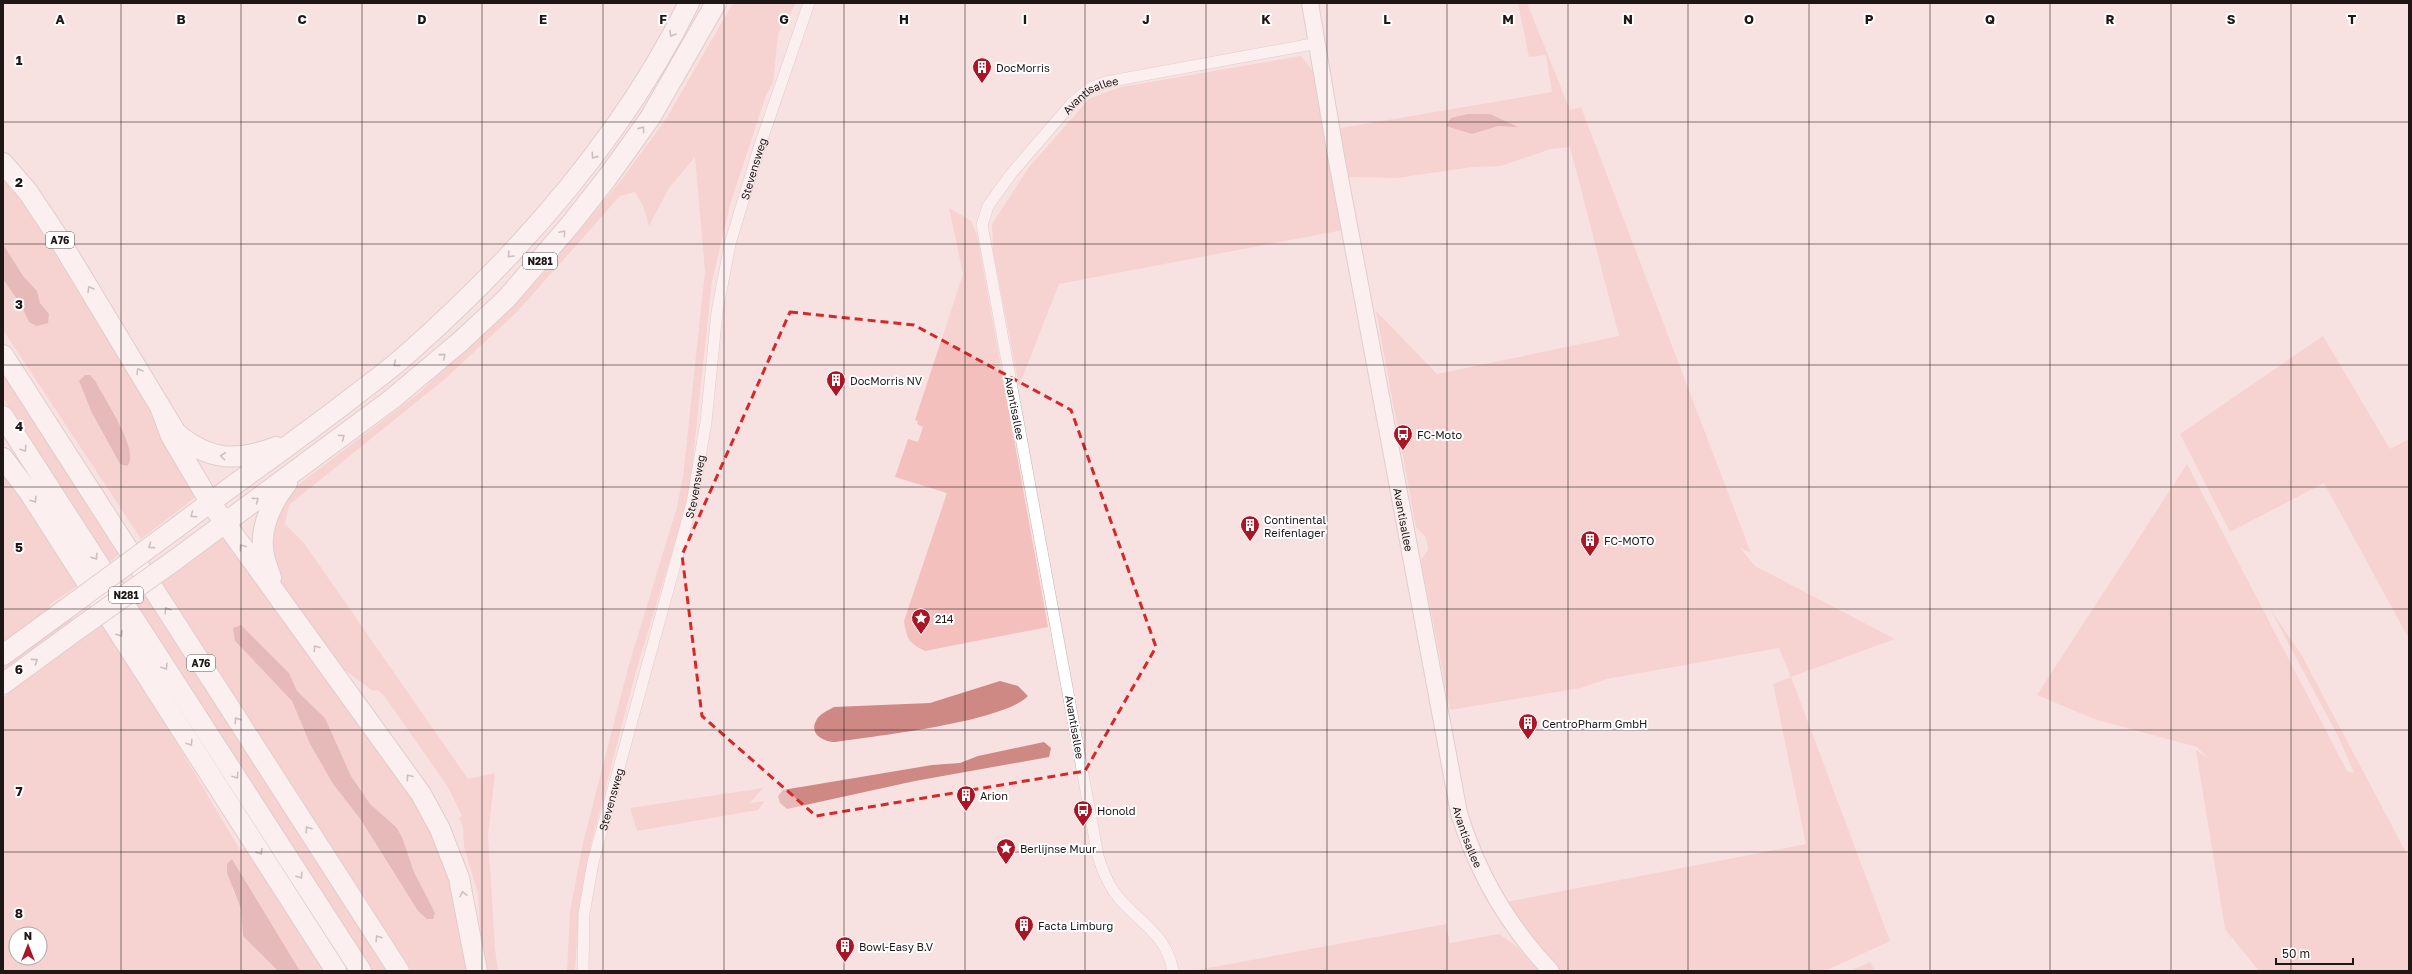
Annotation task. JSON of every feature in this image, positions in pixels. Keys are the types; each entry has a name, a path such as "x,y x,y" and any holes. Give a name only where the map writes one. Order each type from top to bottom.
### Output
{"highway":[{"name":"N281","path":"3,655 210,502 299,439 405,356 511,255 591,161 650,71 689,3"},
{"name":"N281","path":"3,684 295,472 416,380 484,319 531,272 607,178 650,118 686,58 714,5"},
{"name":"A76","path":"3,163 28,192 56,234 159,404 171,436 210,502"},
{"name":"A76","path":"3,354 399,971"},
{"path":"159,404 176,433 195,447 211,454 229,457 249,456 299,439"},
{"name":"A76","path":"3,416 361,971"},
{"path":"3,458 20,479 336,971"},
{"path":"273,590 264,552 264,530 272,504 295,472"},
{"path":"210,502 421,794 440,829 459,878 477,971"}],"street":[{"name":"Stevensweg","path":"583,971 584,914 593,862 695,489 706,422 716,320 730,244 759,148 809,3"},
{"name":"Avantisallee","path":"1310,3 1336,156 1459,813 1468,842 1484,877 1529,947 1551,971"},
{"name":"Avantisallee","path":"1173,971 1168,955 1153,931 1116,894 1105,876 1098,856 982,225 988,206 1000,186 1072,103 1090,88 1106,82 1318,43"}],"highlighted area":[{"path":"790,312 914,325 1071,410 1156,647 1085,771 816,816 702,716 682,555"}],"shaded area":[{"path":"733,3 796,3 778,34 773,83 766,95 730,205 712,281 691,478 685,510 636,671 591,845 579,912 575,971 567,971 570,911 583,843 628,668 677,507 683,477 705,271 695,157 669,188 649,226 643,206 635,192 620,196 516,313 445,379 289,505 285,524 304,543 468,779 495,773 488,836 495,949 498,970 525,971 485,971 482,960 478,893 464,847 463,827 459,818 462,816 448,787 385,697 378,690 373,691 342,668 278,580 269,530 285,495 419,393 536,282 622,179 666,119"},
{"path":"1518,3 1527,3 1570,110 1581,107 1751,553 1740,548 1755,566 1895,639 1791,677 1779,648 1607,679 1581,688 1450,710 1421,560 1428,550 1426,537 1416,527 1376,311 1437,374 1619,336 1570,147 1551,149 1501,166 1472,167 1397,178 1345,177 1335,129 1552,92 1546,55 1529,57"},
{"path":"1301,56 1316,75 1343,230 1059,284 1019,386 993,251 992,224 1029,167 1090,98 1121,87"},
{"path":"1468,114 1490,114 1518,127 1498,126 1472,134 1446,126 1451,118"},
{"path":"3,175 22,200 201,493 141,539 3,330 3,279 21,305 29,322 49,314 40,303 37,291 23,276 3,244","holes":["79,381 96,382 117,423 120,464 92,413"]},
{"path":"949,208 971,221 977,235 1048,627 925,651 912,643 906,633 904,621 947,493 895,477 908,439 918,442 923,427 917,424 918,421 915,420 963,274"},
{"path":"3,244 23,276 37,291 40,303 49,314 48,323 37,326 29,322 21,305 3,279"},
{"path":"2323,336 2390,449 2409,439 2409,639 2324,483 2230,532 2180,434"},
{"path":"3,366 125,550 109,562 3,398"},
{"path":"85,375 90,375 96,382 120,425 129,449 130,459 127,466 120,464 92,413 79,381"},
{"path":"2187,464 2347,771 2354,773 2338,736 2270,609 2301,654 2409,858 2409,971 2259,971 2225,929 2196,750 2209,759 2197,747 2094,719 2037,695"},
{"path":"3,472 12,481 77,586 49,605 51,608 3,643"},
{"path":"226,535 442,841 471,971 412,971 161,581","holes":["241,625 289,673 297,691 325,718 351,776 370,804 402,837 414,872 434,913 418,911 361,820 333,784 310,744 292,701 235,641"]},
{"path":"150,589 393,971 371,971 134,601"},
{"path":"68,614 74,622 3,678 3,661"},
{"path":"102,624 149,696 240,850 247,846 330,971 300,971 232,859 232,888 241,909 243,936 278,971 3,971 3,697"},
{"path":"241,625 289,673 297,691 325,718 351,776 370,804 396,827 402,837 414,872 435,913 433,919 427,919 418,911 361,820 333,784 310,744 292,701 235,641 233,628"},
{"path":"1791,677 1890,941 1825,971 1559,971 1527,937 1506,902 1806,844 1773,684"},
{"path":"1000,681 1018,686 1028,696 1014,705 993,713 907,732 831,742 822,739 814,730 814,726 819,716 834,707 930,703"},
{"path":"1044,742 1051,748 1049,757 915,781 787,809 780,803 778,796 783,790 932,765 960,763 978,756"},
{"path":"763,788 750,803 765,801 758,810 637,831 630,808"},
{"path":"232,859 300,971 278,971 243,936 241,909 227,873 227,864"},
{"path":"1446,924 1450,943 1499,934 1516,946 1540,971 1192,971"},
{"path":"1870,962 1875,971 1850,971"}],"place":[{"name":"DocMorris","path":"982,84"},
{"name":"DocMorris NV","path":"836,397"},
{"name":"FC-Moto","path":"1403,451"},
{"name":"Continental Reifenlager","path":"1250,542"},
{"name":"FC-MOTO","path":"1590,557"},
{"name":"214","path":"921,635"},
{"name":"CentroPharm GmbH","path":"1528,740"},
{"name":"Arion","path":"966,812"},
{"name":"Honold","path":"1083,827"},
{"name":"Berlijnse Muur","path":"1006,865"},
{"name":"Facta Limburg","path":"1024,942"},
{"name":"Bowl-Easy B.V","path":"845,963"}]}
